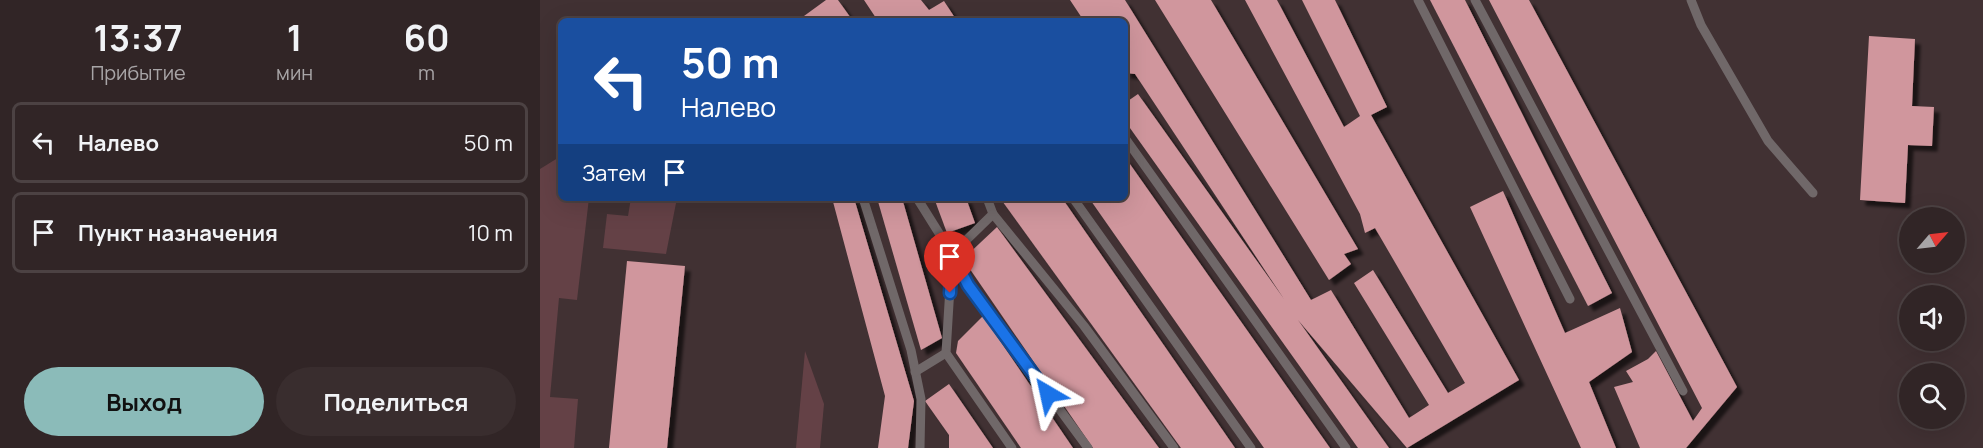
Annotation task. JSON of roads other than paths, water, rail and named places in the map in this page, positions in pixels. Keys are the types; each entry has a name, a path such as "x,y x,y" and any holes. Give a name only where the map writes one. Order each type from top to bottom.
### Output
{"lane":[{"path":"1418,0 1570,300"},
{"path":"1475,0 1683,391"},
{"path":"1692,0 1701,26 1768,141 1813,193"},
{"path":"1128,142 1346,448"},
{"path":"864,201 911,350 921,399 920,448"},
{"path":"918,201 952,254 968,285 1088,448"},
{"path":"988,201 993,214 1084,326 1174,448"},
{"path":"1075,201 1251,448"},
{"path":"993,214 952,254 946,353 1012,448"},
{"path":"915,372 946,353"},
{"path":"920,437 928,448"}]}
